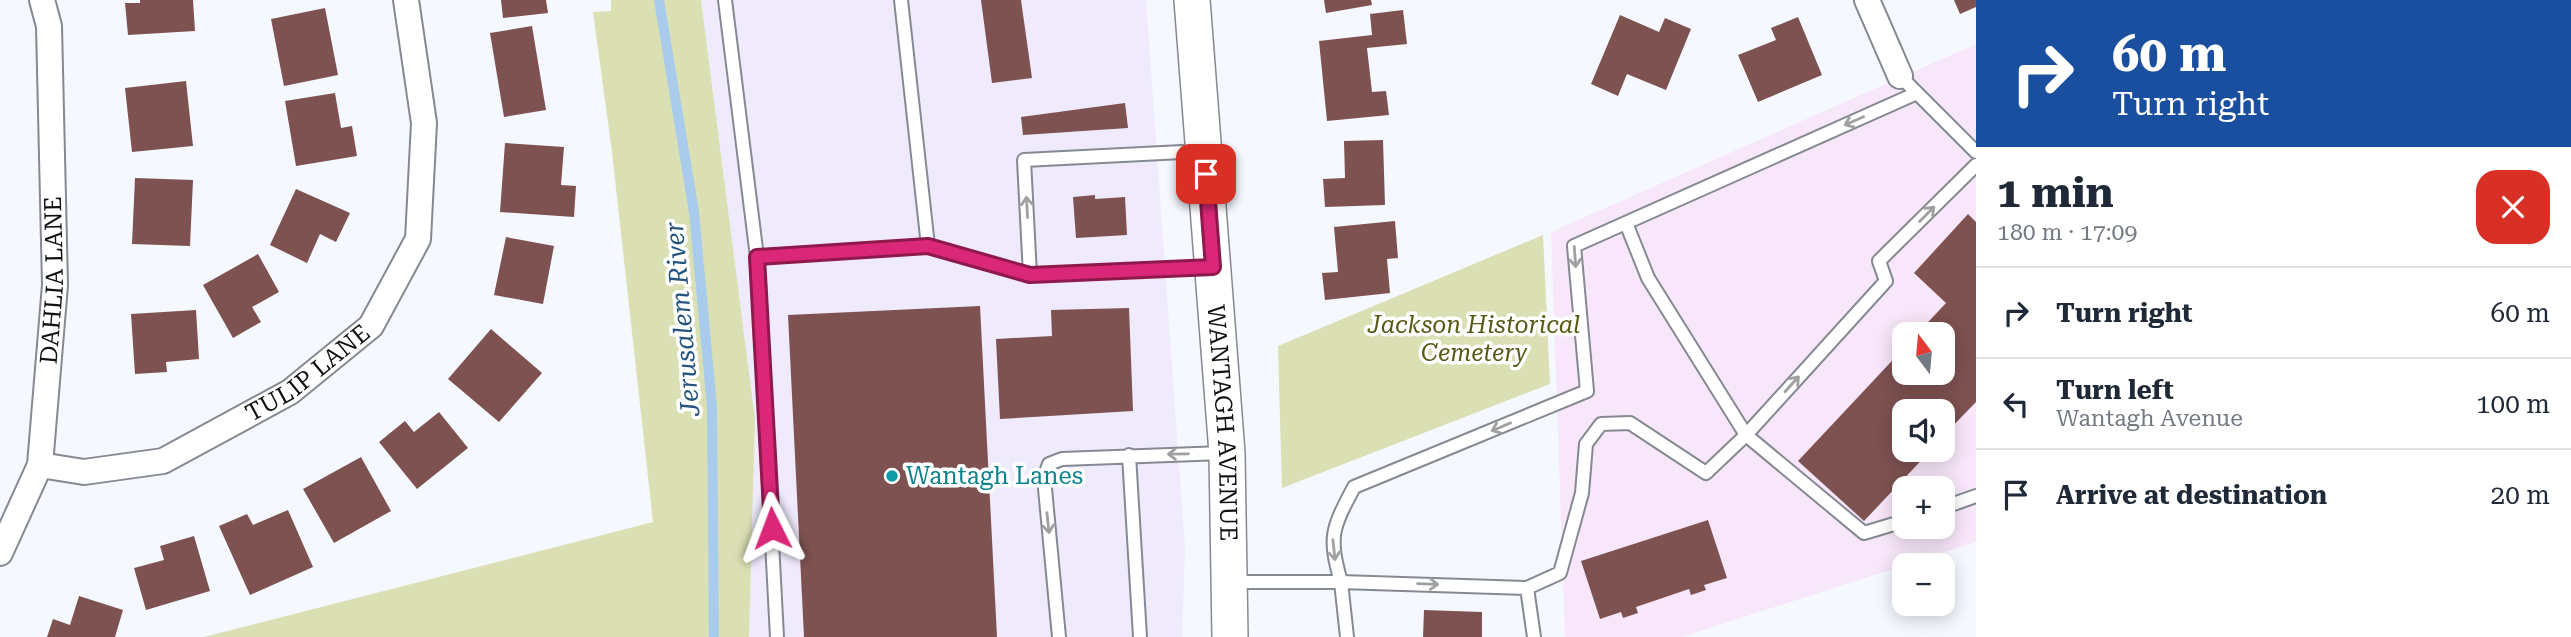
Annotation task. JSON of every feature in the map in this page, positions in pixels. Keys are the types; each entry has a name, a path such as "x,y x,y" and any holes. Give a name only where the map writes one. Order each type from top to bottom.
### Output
{"main road":[{"name":"WANTAGH AVENUE","path":"1192,0 1227,453 1230,637"}],"street":[{"name":"DAHLIA LANE","path":"0,553 40,465 55,285 49,26 42,0"},
{"name":"TULIP LANE","path":"40,465 84,472 163,461 290,392 371,326 418,239 425,122 406,0"},
{"path":"1867,0 1908,85"}],"lane":[{"path":"725,0 757,257 777,637"},
{"path":"901,0 928,246"},
{"path":"1347,637 1341,582 1332,545 1337,519 1354,486 1587,391 1574,246 1908,85 1976,152"},
{"path":"1030,275 1024,160 1204,151"},
{"path":"1230,582 1341,582 1527,588 1560,573 1582,493 1586,444 1601,424 1630,423 1706,473 1746,435 1886,281 1879,261 1976,164"},
{"path":"1626,223 1648,278 1746,435 1864,533 1892,525"},
{"path":"757,257 928,246 1030,275 1213,267"},
{"path":"1059,637 1044,478 1049,464 1062,459 1227,453"},
{"path":"1129,455 1140,637"},
{"path":"1955,503 1976,496"},
{"path":"1527,588 1534,637"}],"shaded area":[{"path":"701,0 1146,0 1185,549 1182,637 749,637 755,419"},
{"path":"1976,44 1976,542 1942,553 1892,553 1892,569 1682,637 1565,637 1551,232"}],"green space":[{"path":"611,0 701,0 755,419 749,637 204,637 653,522 612,152 593,12 611,11"},
{"name":"Jackson Historical Cemetery","path":"1543,235 1550,384 1282,488 1278,346"}],"building":[{"path":"140,0 193,0 195,31 128,35 125,3 140,3"},
{"path":"501,0 546,0 548,13 503,18"},
{"path":"981,0 1021,0 1032,78 992,83"},
{"path":"1324,0 1371,0 1372,5 1326,13"},
{"path":"1954,0 1976,0 1976,7 1960,14"},
{"path":"325,8 338,75 284,86 271,19"},
{"path":"1403,10 1407,44 1367,48 1372,92 1386,91 1389,115 1327,121 1319,41 1372,35 1370,14"},
{"path":"1620,15 1659,32 1665,18 1691,29 1666,90 1627,74 1618,96 1591,84"},
{"path":"1798,17 1822,75 1758,102 1738,55 1776,40 1771,28"},
{"path":"532,26 546,110 504,117 490,33"},
{"path":"186,81 193,146 132,152 125,88"},
{"path":"335,93 341,128 352,126 357,156 296,166 285,101"},
{"path":"1125,103 1128,128 1023,135 1021,117"},
{"path":"1383,140 1385,205 1325,207 1323,179 1345,178 1344,141"},
{"path":"505,143 564,147 561,185 576,186 574,217 500,212"},
{"path":"135,178 193,180 190,246 132,244"},
{"path":"296,189 350,213 336,242 320,234 307,263 270,245"},
{"path":"1095,195 1095,199 1125,197 1127,235 1076,238 1073,197"},
{"path":"1968,214 1976,222 1976,402 1955,424 1955,399 1892,399 1892,462 1920,462 1906,476 1892,476 1892,491 1864,521 1798,461 1892,361 1892,385 1955,385 1955,322 1928,322 1946,303 1914,273"},
{"path":"1395,221 1398,258 1387,259 1390,293 1325,300 1322,273 1338,272 1334,227"},
{"path":"506,237 554,246 543,304 494,295"},
{"path":"258,254 279,292 252,307 261,322 233,338 203,285"},
{"name":"Wantagh Lanes","path":"980,306 997,637 804,637 788,315"},
{"path":"1129,308 1133,411 1000,419 996,339 1052,336 1051,310"},
{"path":"196,310 199,359 166,362 167,372 135,374 131,314"},
{"path":"491,329 542,373 499,422 448,379"},
{"path":"439,412 468,448 417,489 379,442 405,421 414,432"},
{"path":"361,457 391,511 334,543 303,489"},
{"path":"288,510 313,567 250,595 219,526 247,514 253,525"},
{"path":"1708,520 1727,578 1704,585 1706,590 1691,595 1689,589 1636,607 1638,613 1623,618 1621,612 1600,619 1581,561"},
{"path":"194,536 210,591 146,610 134,568 164,560 160,546"},
{"path":"79,596 123,610 115,637 47,637 53,619 70,625"},
{"path":"1424,610 1482,612 1482,637 1423,637"}],"waterway":[{"name":"Jerusalem River","path":"659,0 694,212 712,407 714,637"}],"place":[{"name":"Wantagh Lanes","path":"892,476"}],"route":[{"path":"772,528 757,257 928,246 1030,275 1213,267 1206,174"}]}
